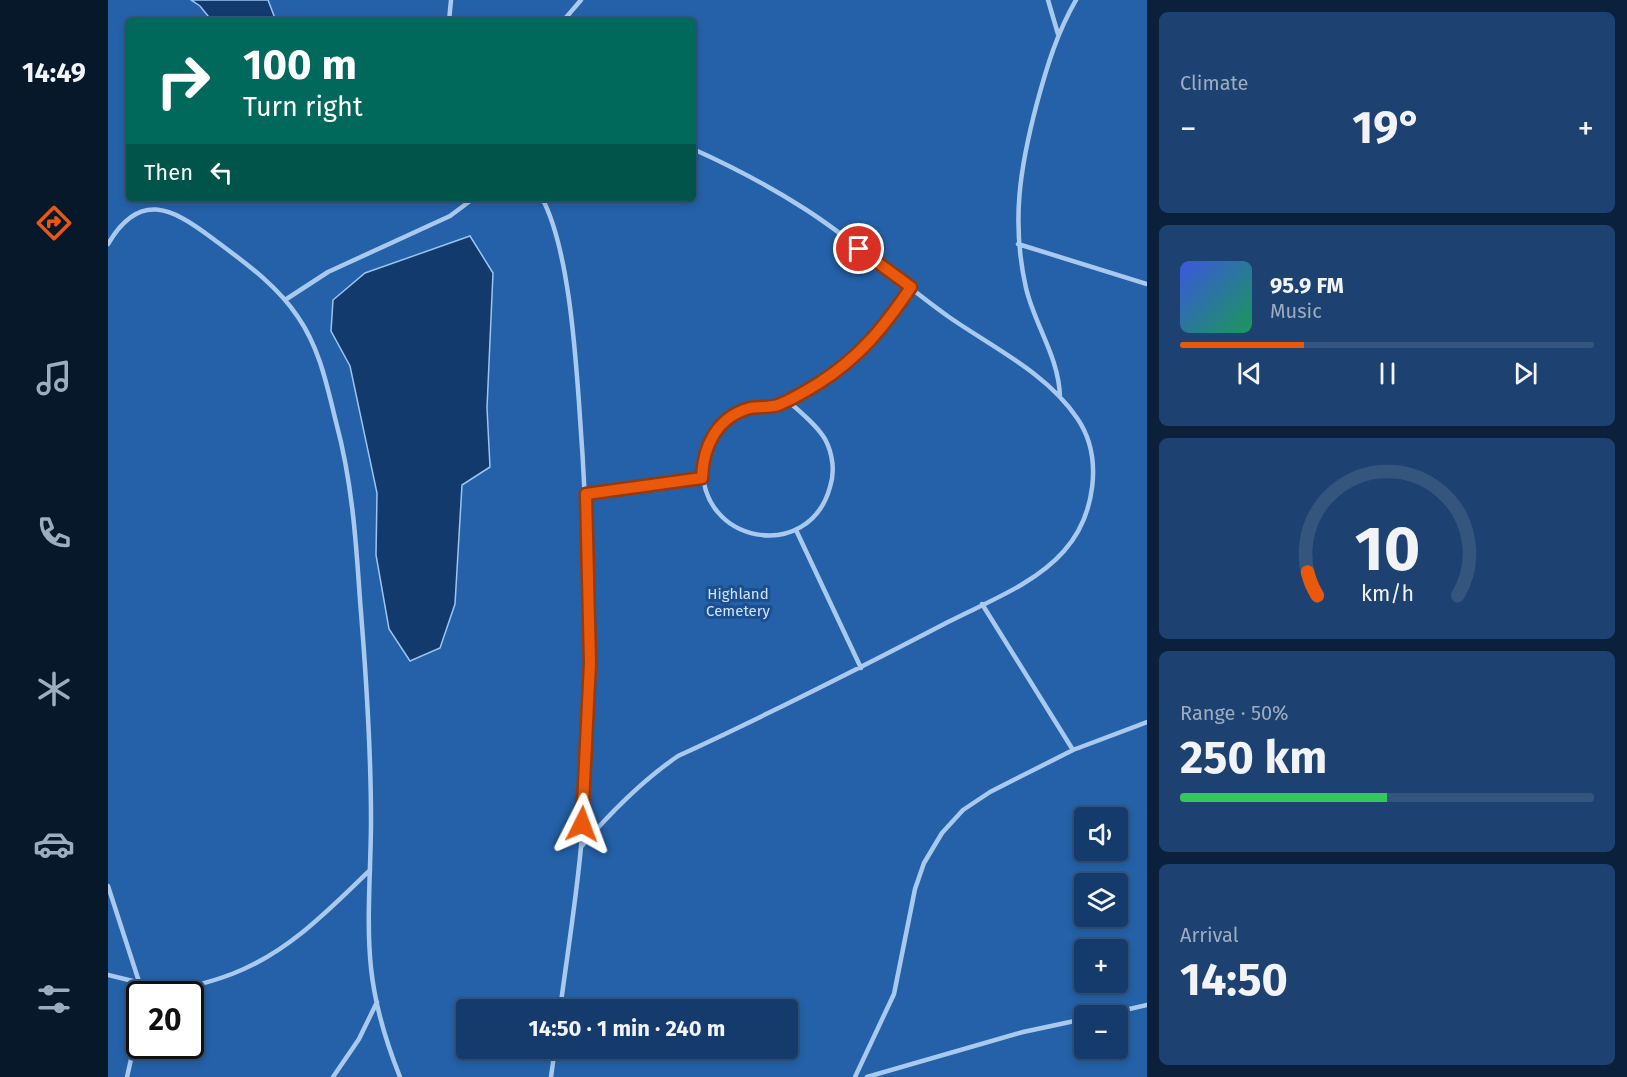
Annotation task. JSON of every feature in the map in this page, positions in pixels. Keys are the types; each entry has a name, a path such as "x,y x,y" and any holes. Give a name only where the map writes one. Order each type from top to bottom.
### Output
{"lane":[{"path":"449,18 451,0"},
{"path":"566,18 581,0"},
{"path":"1048,0 1058,34"},
{"path":"1059,397 1059,376 1036,322 1018,244 1018,187 1026,145 1050,52 1076,0"},
{"path":"581,847 620,803 650,775 678,756 861,668 1026,581 1052,563 1066,549 1087,510 1094,479 1087,437 1078,418 1032,373 807,210 755,180 696,150"},
{"path":"285,300 328,272 450,216 470,201"},
{"path":"543,201 556,237 570,305 586,494 590,592 589,687 581,847 561,999"},
{"path":"108,244 126,220 141,210 156,208 172,212 192,222 262,275 300,318 319,356 346,459 353,511 366,670 371,818 371,968 384,1035 400,1077"},
{"path":"1018,244 1147,284"},
{"path":"787,400 816,427 825,439 833,467 828,496 821,508 796,530 764,536 736,529 714,509 702,478 707,446 723,423 749,408 776,406 787,400 819,383 858,355 882,330 911,287"},
{"path":"586,494 702,478"},
{"path":"796,530 861,668"},
{"path":"982,604 1073,750"},
{"path":"855,1077 894,994 915,889 924,863 942,833 963,810 990,792 1073,750 1147,722"},
{"path":"204,982 232,974 268,956 333,906 370,870"},
{"path":"108,886 140,981"},
{"path":"108,975 133,981"},
{"path":"333,1077 359,1039 378,1001"},
{"path":"1128,1009 1147,1005"},
{"path":"867,1077 1023,1032 1074,1021"},
{"path":"128,1077 132,1059"},
{"path":"551,1077 553,1059"}],"green space":[{"name":"Highland Cemetery","path":"108,0 1147,0 1147,1077 108,1077"}],"shaded area":[{"path":"191,0 268,0 275,18 210,18 200,6"},
{"path":"470,236 493,273 487,408 490,467 462,485 455,604 440,648 410,661 389,629 376,555 377,493 350,366 331,331 333,300 365,273"}],"route":[{"path":"582,824 590,663 586,494 702,478 707,446 723,423 749,408 763,405 776,406 819,383 858,355 882,330 911,287 859,249"}]}
